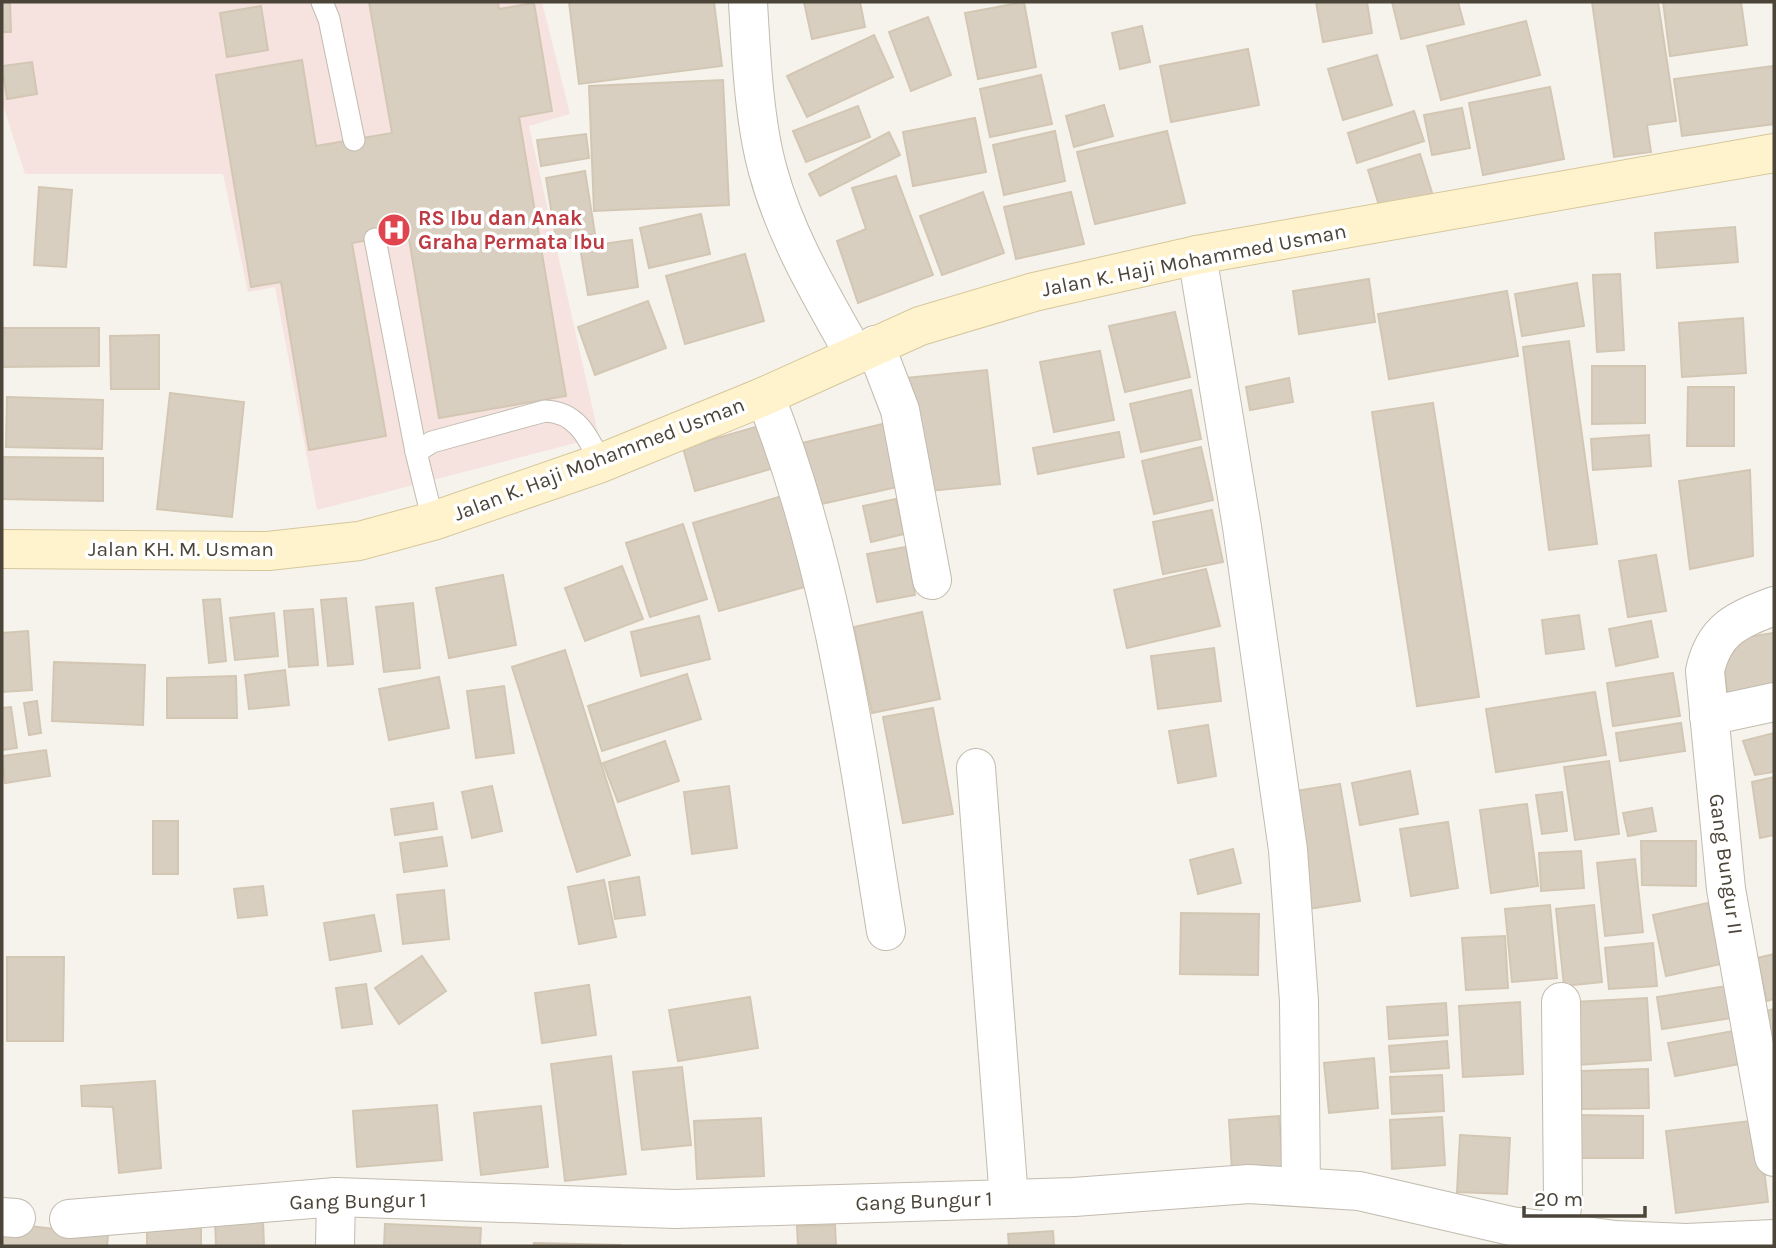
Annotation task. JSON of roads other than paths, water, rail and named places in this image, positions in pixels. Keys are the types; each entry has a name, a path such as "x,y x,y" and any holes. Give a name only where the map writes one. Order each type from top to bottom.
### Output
{"street":[{"path":"748,2 752,65 768,170 799,256 864,350 900,410 932,580"},
{"name":"Jalan K. Haji Mohammed Usman","path":"359,541 433,521 601,463 765,396 920,326 1034,292 1197,255 1774,153"},
{"path":"1197,255 1242,527 1288,850 1299,1001 1301,1187"},
{"path":"765,396 807,516 852,717 886,930"},
{"name":"Jalan KH. M. Usman","path":"2,549 268,551 359,541"},
{"name":"Gang Bungur II","path":"1774,606 1730,626 1717,637 1705,671 1727,889 1774,1157"},
{"path":"1709,716 1774,702"},
{"path":"976,768 1009,1199"},
{"path":"1559,1233 1563,1198 1562,1002"},
{"name":"Gang Bungur 1","path":"69,1219 336,1197 675,1209 1009,1199 1249,1184 1359,1191 1450,1214 1615,1240 1662,1242 1774,1239"},
{"path":"335,1246 336,1197"}],"lane":[{"path":"322,2 329,19 354,140"},
{"path":"375,239 416,452 433,521"},
{"path":"416,452 432,442 545,411 562,412 579,427 601,463"}],"place":[{"name":"RS Ibu dan Anak Graha Permata Ibu","path":"394,230"}]}
